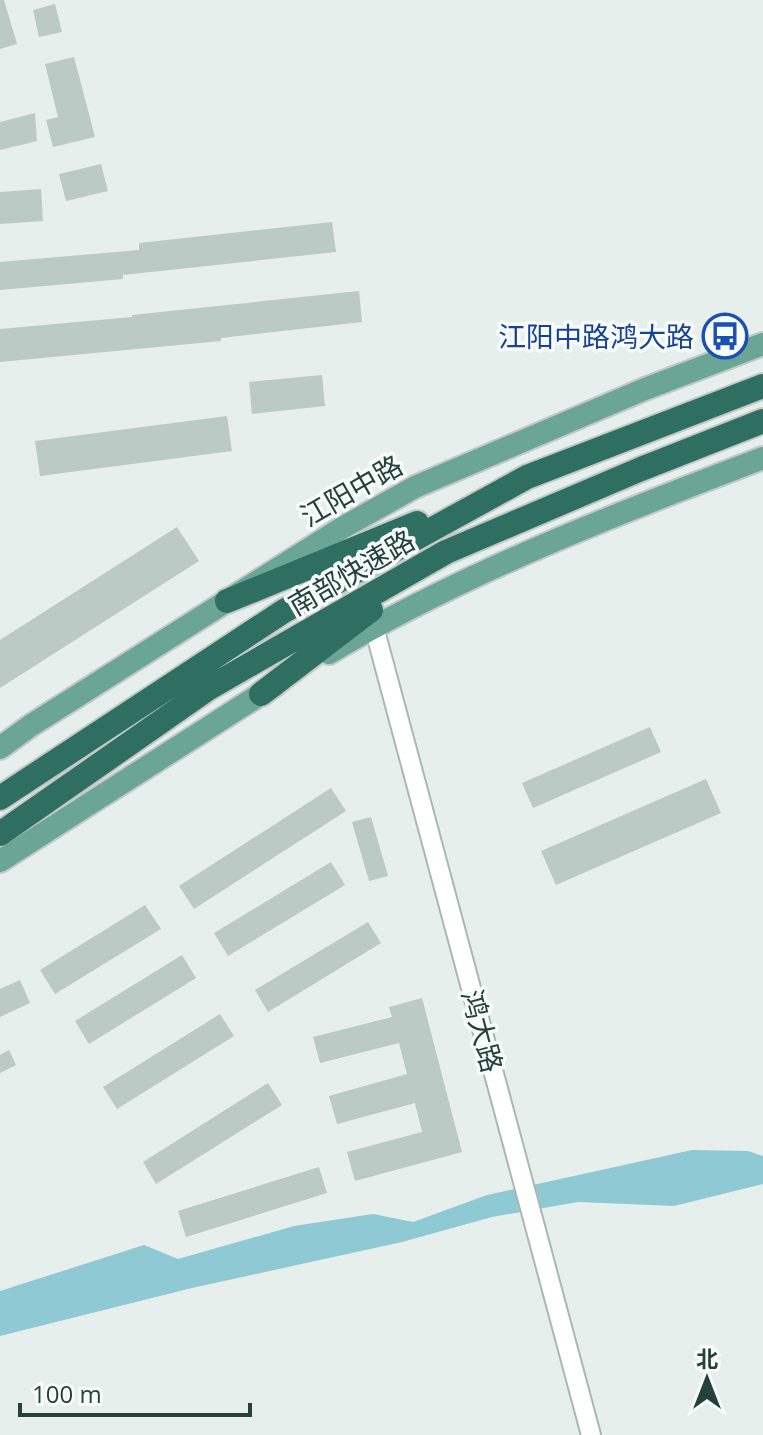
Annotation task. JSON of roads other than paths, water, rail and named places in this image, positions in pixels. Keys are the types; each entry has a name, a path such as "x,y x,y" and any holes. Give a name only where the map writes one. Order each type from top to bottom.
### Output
{"highway":[{"name":"南部快速路","path":"0,798 284,611 527,477 763,386"},
{"name":"南部快速路","path":"0,834 209,688 446,552 763,421"},
{"path":"227,601 527,477"},
{"path":"261,694 446,552"}],"main road":[{"name":"江阳中路","path":"0,748 342,528 415,487 645,389 763,344"},
{"path":"0,861 261,694 374,627 507,563 660,497 763,458"}],"street":[{"name":"鸿大路","path":"374,627 591,1435"}],"water":[{"path":"692,1150 748,1151 763,1156 763,1184 674,1206 578,1202 492,1217 402,1242 192,1288 0,1336 0,1291 144,1245 178,1259 294,1226 373,1214 413,1222 487,1195"}],"place":[{"name":"江阳中路鸿大路","path":"725,336"}]}
